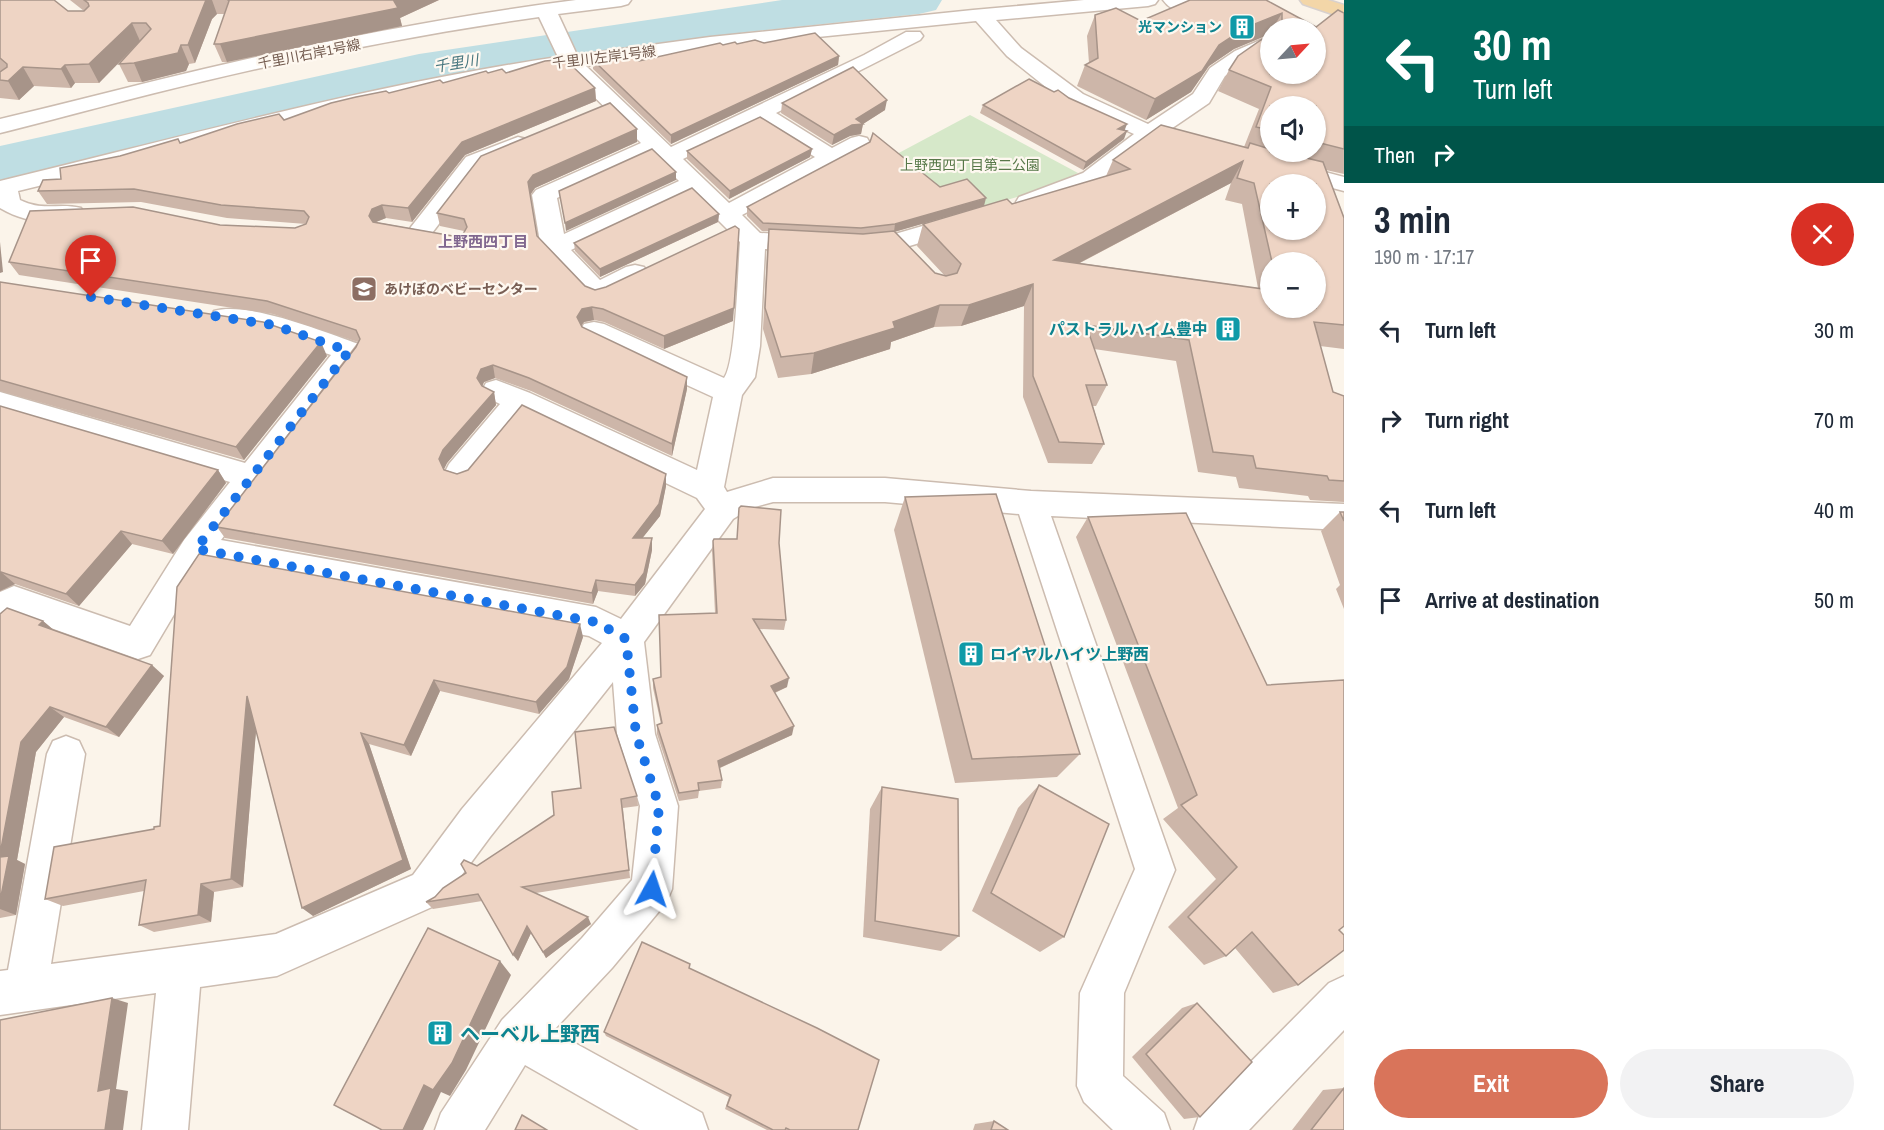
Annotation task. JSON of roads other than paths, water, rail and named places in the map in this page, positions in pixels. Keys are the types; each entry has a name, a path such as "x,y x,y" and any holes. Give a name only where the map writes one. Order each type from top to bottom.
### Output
{"main road":[{"path":"1310,0 1344,12"}],"street":[{"path":"467,0 497,16"},
{"name":"千里川右岸1号線","path":"0,126 204,75 497,16 621,0"},
{"name":"千里川左岸1号線","path":"3,187 328,106 569,59 773,36 1148,0"},
{"path":"1173,0 1179,5 1198,7 1233,3 1273,18"},
{"path":"1266,0 1344,27"},
{"path":"66,754 13,991 277,955 428,889 476,823 626,639 715,499 728,392 741,377 746,346 733,228 694,183 569,59 546,10"},
{"path":"981,15 1014,52 1075,99 1150,133 1196,145"},
{"path":"651,266 597,292 554,248 544,195 760,113 913,36"},
{"path":"733,228 859,246 896,242 1047,197 1091,178 1201,98 1217,72 1242,55 1260,47"},
{"path":"204,75 212,53"},
{"path":"94,103 118,78"},
{"path":"592,113 614,104"},
{"path":"760,113 832,158"},
{"path":"447,238 409,231 474,162 539,135"},
{"path":"733,228 832,158 859,144"},
{"path":"1264,163 1344,184"},
{"path":"554,248 694,183"},
{"path":"3,187 9,204 32,215 97,212"},
{"path":"896,242 918,264"},
{"path":"0,615 14,600 138,645 196,549 349,351 273,325 205,314"},
{"path":"594,331 728,392"},
{"path":"460,472 508,395 715,499 742,498 773,490 885,490 1031,503 1344,517"},
{"path":"0,403 252,477"},
{"path":"1031,503 1155,870 1102,993 1100,1086 1147,1130"},
{"path":"196,549 596,622 626,639"},
{"path":"458,1130 519,1036 597,953 652,889 659,806 636,734 626,639"},
{"path":"165,1130 180,970"},
{"path":"1217,1130 1344,998"},
{"path":"519,1036 685,1130"}],"waterway":[{"name":"千里川","path":"0,163 419,69 747,18 919,0"}],"place":[{"name":"光マンション","path":"1242,27"},
{"name":"あけぼのベビーセンター","path":"364,289"},
{"name":"パストラルハイム豊中","path":"1228,329"},
{"name":"ロイヤルハイツ上野西","path":"971,654"},
{"name":"ヘーベル上野西","path":"440,1033"}],"district":[{"name":"上野西四丁目","path":"483,241"}],"park label":[{"name":"上野西四丁目第二公園","path":"970,165"}]}
